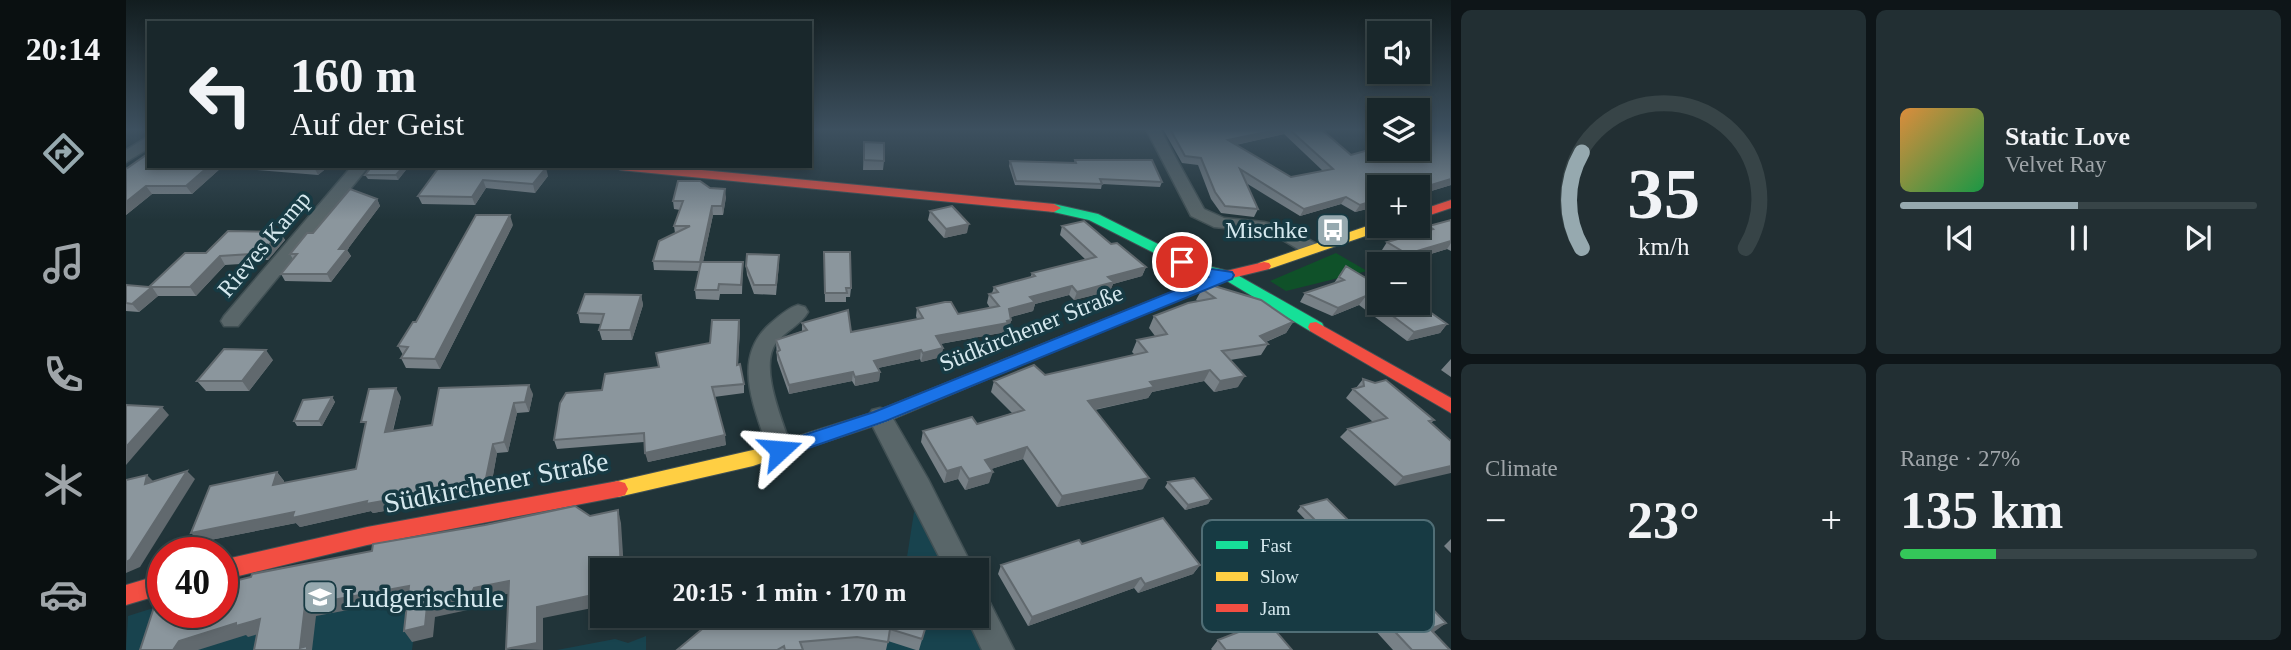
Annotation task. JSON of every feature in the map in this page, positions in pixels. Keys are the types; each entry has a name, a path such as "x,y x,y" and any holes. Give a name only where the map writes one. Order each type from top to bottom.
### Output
{"street":[{"path":"1169,159 1197,212 1220,223 1264,227 1282,232 1310,248"},
{"name":"Rieves Kamp","path":"231,321 359,168"},
{"path":"641,168 1051,207 1093,217 1191,266 1209,273 1227,275 1451,406"},
{"path":"1430,211 1451,204"},
{"name":"Südkirchener Straße","path":"238,566 368,536 648,483 780,450 880,416 1227,275 1251,270 1367,230"},
{"path":"780,450 757,366 761,349 773,332 798,312"},
{"path":"880,416 954,558"},
{"path":"126,595 147,589"},
{"path":"987,628 998,650"}],"shaded area":[{"path":"914,512 920,513 943,558 907,558"},
{"name":"Ludgerischule","path":"426,538 412,650 126,650 128,616 147,610 147,628 238,628 238,606"},
{"path":"714,628 977,628 988,650 680,650"},
{"path":"646,636 646,650 557,650 615,639 628,643"}],"green space":[{"path":"1336,253 1367,271 1286,291 1270,281"}],"building":[{"path":"140,159 147,159 147,168 207,168 186,186 146,186 126,202 126,169"},
{"path":"1202,159 1261,159 1291,177 1333,169 1322,159 1451,159 1451,179 1430,185 1430,175 1367,175 1367,203 1360,205 1346,197 1304,209 1240,169 1258,209 1225,206 1215,192"},
{"path":"1075,160 1152,160 1162,182 1100,179 1102,184 1016,181 1010,161 1076,163"},
{"path":"370,168 402,168 396,175 365,175"},
{"path":"439,168 546,168 533,184 483,180 472,197 418,196"},
{"path":"678,181 700,181 710,188 725,189 722,206 712,206 700,262 653,261 659,241 690,226 674,226 683,201 673,201"},
{"path":"350,189 377,199 339,249 347,249 327,274 281,274 297,254 290,254 307,233 313,233"},
{"path":"952,206 969,224 946,229 930,211"},
{"path":"476,215 510,215 435,359 401,358 408,347 398,346 413,322 416,322"},
{"path":"1451,220 1451,241 1414,252 1404,252 1387,242 1401,238 1430,238 1430,230 1433,229 1430,226"},
{"path":"1084,221 1111,244 1117,243 1146,267 1108,277 1114,282 1077,292 1072,286 1030,297 1035,302 1009,309 1011,320 1007,321 1008,323 936,336 943,348 923,353 921,350 874,361 880,372 855,377 853,372 789,385 777,352 780,350 776,340 807,330 802,323 848,310 851,332 923,318 917,308 945,302 951,302 958,314 999,306 989,294 998,292 994,287 1035,276 1032,273 1096,257 1062,226"},
{"path":"228,231 280,232 263,252 220,256 190,287 152,287 132,304 126,303 126,285 149,287 185,253 206,253"},
{"path":"824,252 850,252 851,288 846,288 847,293 825,293"},
{"path":"747,254 779,255 776,285 754,285 746,266"},
{"path":"701,262 743,262 741,285 719,284 718,290 695,290"},
{"path":"1346,266 1367,279 1367,297 1338,308 1305,293 1344,280 1339,277"},
{"path":"1211,285 1261,300 1293,322 1260,336 1268,344 1222,351 1245,376 1220,381 1210,370 1150,382 1154,387 1088,401 1149,478 1062,496 1027,447 985,460 993,472 969,479 961,467 947,471 923,431 972,417 977,424 1024,410 994,381 1034,365 1045,375 1147,352 1137,340 1167,334 1154,316 1188,303 1215,298 1202,289"},
{"path":"585,294 641,295 630,330 599,330 604,314 578,313"},
{"path":"1430,312 1447,324 1414,332 1391,315 1430,315"},
{"path":"712,320 739,320 737,365 740,364 744,384 712,387 725,435 645,453 644,433 554,440 560,403 566,393 602,390 605,374 659,367 656,353 710,343"},
{"path":"224,349 266,350 242,381 197,381"},
{"path":"1363,379 1375,383 1386,380 1434,420 1429,421 1451,441 1451,466 1403,477 1348,429 1387,418 1353,389 1364,386"},
{"path":"529,385 525,402 514,403 504,442 493,444 485,483 366,504 367,501 292,518 294,512 191,533 210,486 277,472 273,485 356,469 366,422 361,422 369,389 396,388 385,432 432,425 439,388"},
{"path":"332,397 319,421 294,421 303,400"},
{"path":"126,405 162,407 126,447"},
{"path":"187,471 130,560 126,562 126,480 147,475 145,484"},
{"path":"1194,478 1211,499 1188,505 1168,482"},
{"path":"1327,499 1348,520 1315,520 1301,506"},
{"path":"575,506 590,516 618,510 620,558 590,558 590,596 537,607 537,643 506,649 509,581 474,588 470,597 427,606 425,626 404,631 409,586 305,605 300,648 307,646 307,650 254,650 260,619 238,625 238,580 251,577 252,574 372,551 373,544"},
{"path":"1163,518 1200,565 1145,584 1141,578 1032,617 1001,565 1079,540 1082,544"},
{"path":"1434,610 1446,623 1434,628"},
{"path":"147,628 220,628 179,641 173,650 140,650"},
{"path":"703,628 925,628 922,639 890,629 888,642 857,637 800,642 803,650 785,650 784,646 777,650 677,650"},
{"path":"1239,632 1276,632 1292,650 1226,650 1218,640"},
{"path":"1395,632 1433,632 1450,650 1412,650"}],"traffic: fast":[{"path":"1054,208 1093,217 1191,266 1227,275 1316,327"}],"traffic: slow":[{"path":"1264,266 1367,231"},
{"path":"618,489 753,458 880,417 996,369"}],"traffic: jam":[{"path":"641,168 1054,208"},
{"path":"1430,211 1451,204"},
{"path":"996,369 1227,275 1264,266"},
{"path":"1316,327 1451,406"},
{"path":"238,566 367,536 618,489"},
{"path":"126,595 147,589"}],"place":[{"name":"Mischke","path":"1333,230"},
{"name":"Ludgerischule","path":"320,597"}],"route":[{"path":"780,450 880,416 1213,283 1227,275 1209,273 1182,262"}]}
